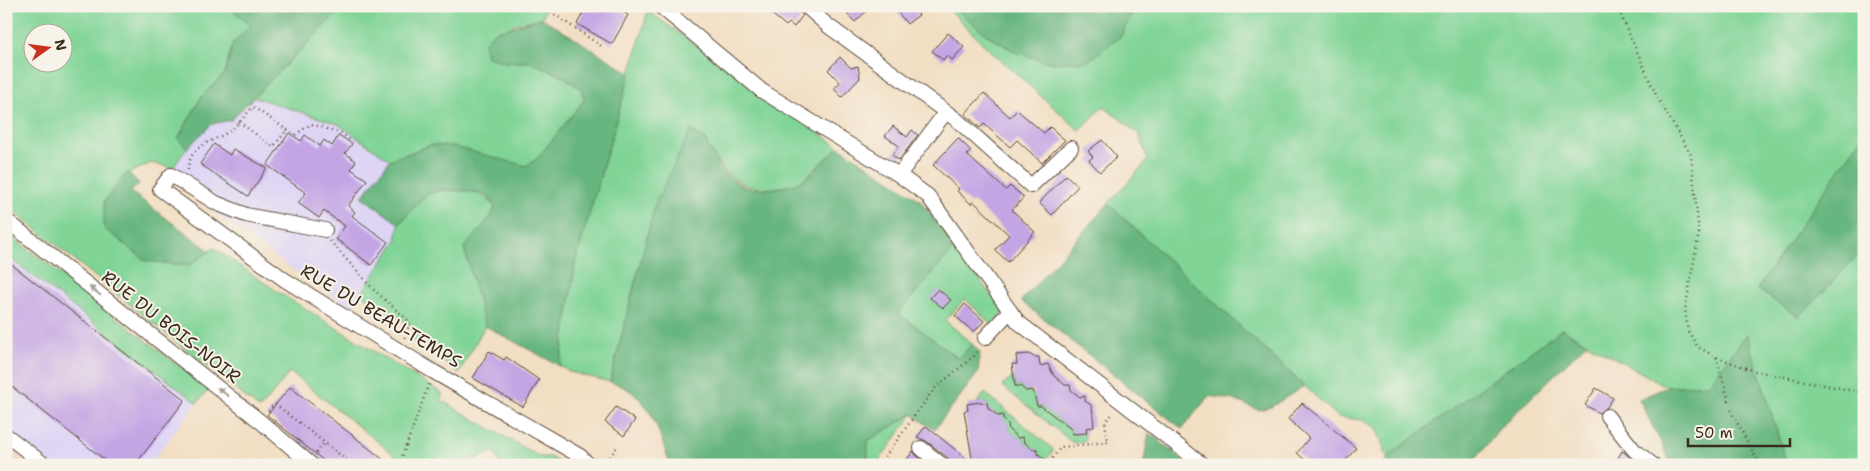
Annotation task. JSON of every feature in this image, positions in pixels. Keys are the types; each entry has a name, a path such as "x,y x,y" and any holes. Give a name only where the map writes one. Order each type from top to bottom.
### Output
{"street":[{"path":"660,6 762,92 899,175 928,196 1018,322 1204,465"},
{"path":"806,6 827,25 956,120 1031,186 1071,148"},
{"path":"899,175 945,113"},
{"path":"171,175 216,203 246,215 328,236"},
{"name":"RUE DU BEAU-TEMPS","path":"171,175 160,188 285,280 427,367 580,456 589,465"},
{"name":"RUE DU BOIS-NOIR","path":"6,220 264,417 314,458"},
{"path":"986,338 1010,311"},
{"path":"1607,416 1634,450 1653,465"},
{"path":"6,435 44,465"},
{"path":"921,448 942,465"}],"path":[{"path":"542,6 604,48"},
{"path":"1617,6 1657,97 1690,155 1699,232 1684,310 1688,331 1698,347 1716,357 1755,371 1864,393"},
{"path":"171,175 188,175 189,158 196,149 230,131 253,107 295,135 311,124 341,133 352,142"},
{"path":"239,122 273,147 287,130"},
{"path":"328,236 374,290 410,322 406,336"},
{"path":"879,465 934,389 974,356 986,338"},
{"path":"1716,357 1733,415 1760,465"},
{"path":"399,465 428,385"},
{"path":"264,417 275,404 353,465"},
{"path":"1055,465 1050,460 1061,447 1108,442 1105,422 1111,416"},
{"path":"314,458 324,443"},
{"path":"604,465 617,447"}],"shaded area":[{"path":"254,97 338,125 390,160 363,197 399,224 396,241 351,308 295,271 179,186 173,168 187,148 212,124 231,120"},
{"path":"6,255 197,403 149,465 31,465 6,445"}],"green space":[{"path":"6,6 227,6 251,25 233,43 225,73 202,96 178,138 187,148 173,168 151,163 125,175 104,202 188,266 214,248 278,292 442,393 442,401 540,457 550,457 564,465 501,465 494,451 462,465 407,465 290,372 260,409 6,205"},
{"path":"227,6 344,6 231,120 212,124 187,148 178,139 202,96 225,73 233,43 251,25"},
{"path":"344,6 547,6 542,18 514,24 505,62 531,62 564,77 581,89 584,100 537,159 526,166 431,145 390,160 338,124 254,97"},
{"path":"946,6 956,6 958,11 987,35 1017,53 1121,36 1135,6 1864,6 1864,134 1757,289 1799,317 1864,249 1864,465 1787,465 1747,334 1709,384 1667,387 1562,329 1387,457 1376,427 1362,420 1338,417 1108,204 1148,160 1139,134 1103,106 1080,131 984,45"},
{"path":"956,6 1135,6 1121,36 1088,61 1052,63 1017,53 987,35 958,11"},
{"path":"648,11 839,147 801,181 787,186 763,188 752,187 735,179 721,166 708,147 637,274 610,382 570,372 560,366 576,260"},
{"path":"542,18 630,73 576,260 560,366 485,326 464,248 490,218 495,207 488,197 478,192 440,190 426,195 399,224 362,197 390,160 431,145 452,146 526,166 537,159 584,100 581,89 564,77 531,62 505,62 487,57 484,43 494,32"},
{"path":"691,130 706,140 711,153 724,171 735,181 747,187 771,189 795,184 810,174 839,147 920,200 955,247 898,313 959,359 972,344 980,353 978,373 934,430 912,414 868,441 868,465 670,465 657,426 644,404 624,387 610,382 655,204"},
{"path":"1864,134 1864,249 1799,317 1757,289"},
{"path":"129,173 139,184 131,192 210,251 188,266 146,261 104,228 104,202 125,175"},
{"path":"440,190 471,191 484,196 495,207 490,218 465,248 485,326 459,373 410,338 415,329 361,294 396,241 399,224 426,195"},
{"path":"1108,204 1304,386 1271,407 1259,410 1234,400 1209,396 1182,429 1021,301"},
{"path":"6,232 209,389 197,403 6,255"},
{"path":"955,247 1004,312 992,325 965,299 945,320 972,344 959,359 898,313"},
{"path":"1562,329 1587,343 1498,430 1471,465 1387,465 1387,457"},
{"path":"1747,334 1787,465 1672,465 1639,399 1667,387 1709,384"},
{"path":"1013,377 1015,386 1020,386 1035,395 1037,406 1041,406 1071,429 1072,434 1084,433 1085,441 1073,443 1002,386"},
{"path":"985,393 1054,450 1046,460 1038,454 1037,449 1033,449 1024,442 1023,437 1018,438 1009,430 1008,424 1003,420 1003,415 998,416 988,408 987,403 977,402"},
{"path":"913,414 876,465 868,465 867,441"},
{"path":"1149,433 1186,462 1184,465 1143,465"}],"building":[{"path":"587,6 613,6 628,15 612,44 577,24"},
{"path":"762,6 792,6 803,15 794,27 789,23 786,26"},
{"path":"855,6 872,6 855,22 847,14"},
{"path":"893,6 913,6 919,15 907,24"},
{"path":"948,33 964,47 952,60 947,55 943,60 932,51"},
{"path":"840,57 851,68 858,66 860,78 842,97 834,89 840,82 828,70"},
{"path":"984,93 1010,117 1017,110 1044,133 1050,127 1065,140 1042,163 1017,140 1010,147 984,124 980,128 965,114"},
{"path":"893,126 907,137 912,130 918,135 899,160 892,155 899,146 885,136"},
{"path":"289,133 301,141 305,135 320,146 324,140 332,146 339,135 352,144 345,153 356,161 351,169 367,180 348,206 355,212 352,216 388,242 371,265 336,239 345,226 324,211 319,218 298,203 306,193 267,165"},
{"path":"958,138 971,151 967,155 1006,190 1010,186 1024,197 1012,210 1035,232 1008,262 995,250 1009,235 973,201 971,204 957,191 959,189 933,165"},
{"path":"1102,140 1117,157 1100,172 1089,160 1093,157 1088,151"},
{"path":"214,144 230,155 233,149 267,168 248,196 200,164"},
{"path":"1066,175 1078,186 1052,215 1039,203"},
{"path":"6,260 185,400 135,465 111,465 6,382"},
{"path":"938,289 951,300 943,308 930,298"},
{"path":"965,304 984,321 974,332 955,316"},
{"path":"489,351 504,360 506,357 539,380 523,407 473,378"},
{"path":"1029,354 1039,357 1040,366 1048,364 1054,376 1065,385 1070,385 1071,390 1080,397 1085,396 1085,401 1092,406 1094,427 1086,428 1087,433 1072,434 1071,429 1041,406 1037,406 1033,390 1026,391 1020,386 1015,386 1012,364 1017,364 1016,355"},
{"path":"290,387 390,465 329,465 267,415"},
{"path":"1596,388 1613,398 1607,407 1599,413 1585,405"},
{"path":"987,403 988,408 998,416 1003,415 1009,430 1018,438 1023,437 1024,442 1033,449 1037,449 1038,454 1052,465 951,465 948,458 926,441 917,437 926,426 973,464 964,411 968,410 967,404"},
{"path":"1302,403 1356,448 1342,465 1311,465 1297,453 1309,438 1288,419"},
{"path":"616,407 635,420 624,436 605,422"},
{"path":"913,451 916,455 928,465 903,465"},
{"path":"1622,451 1625,453 1639,465 1614,465"}]}
